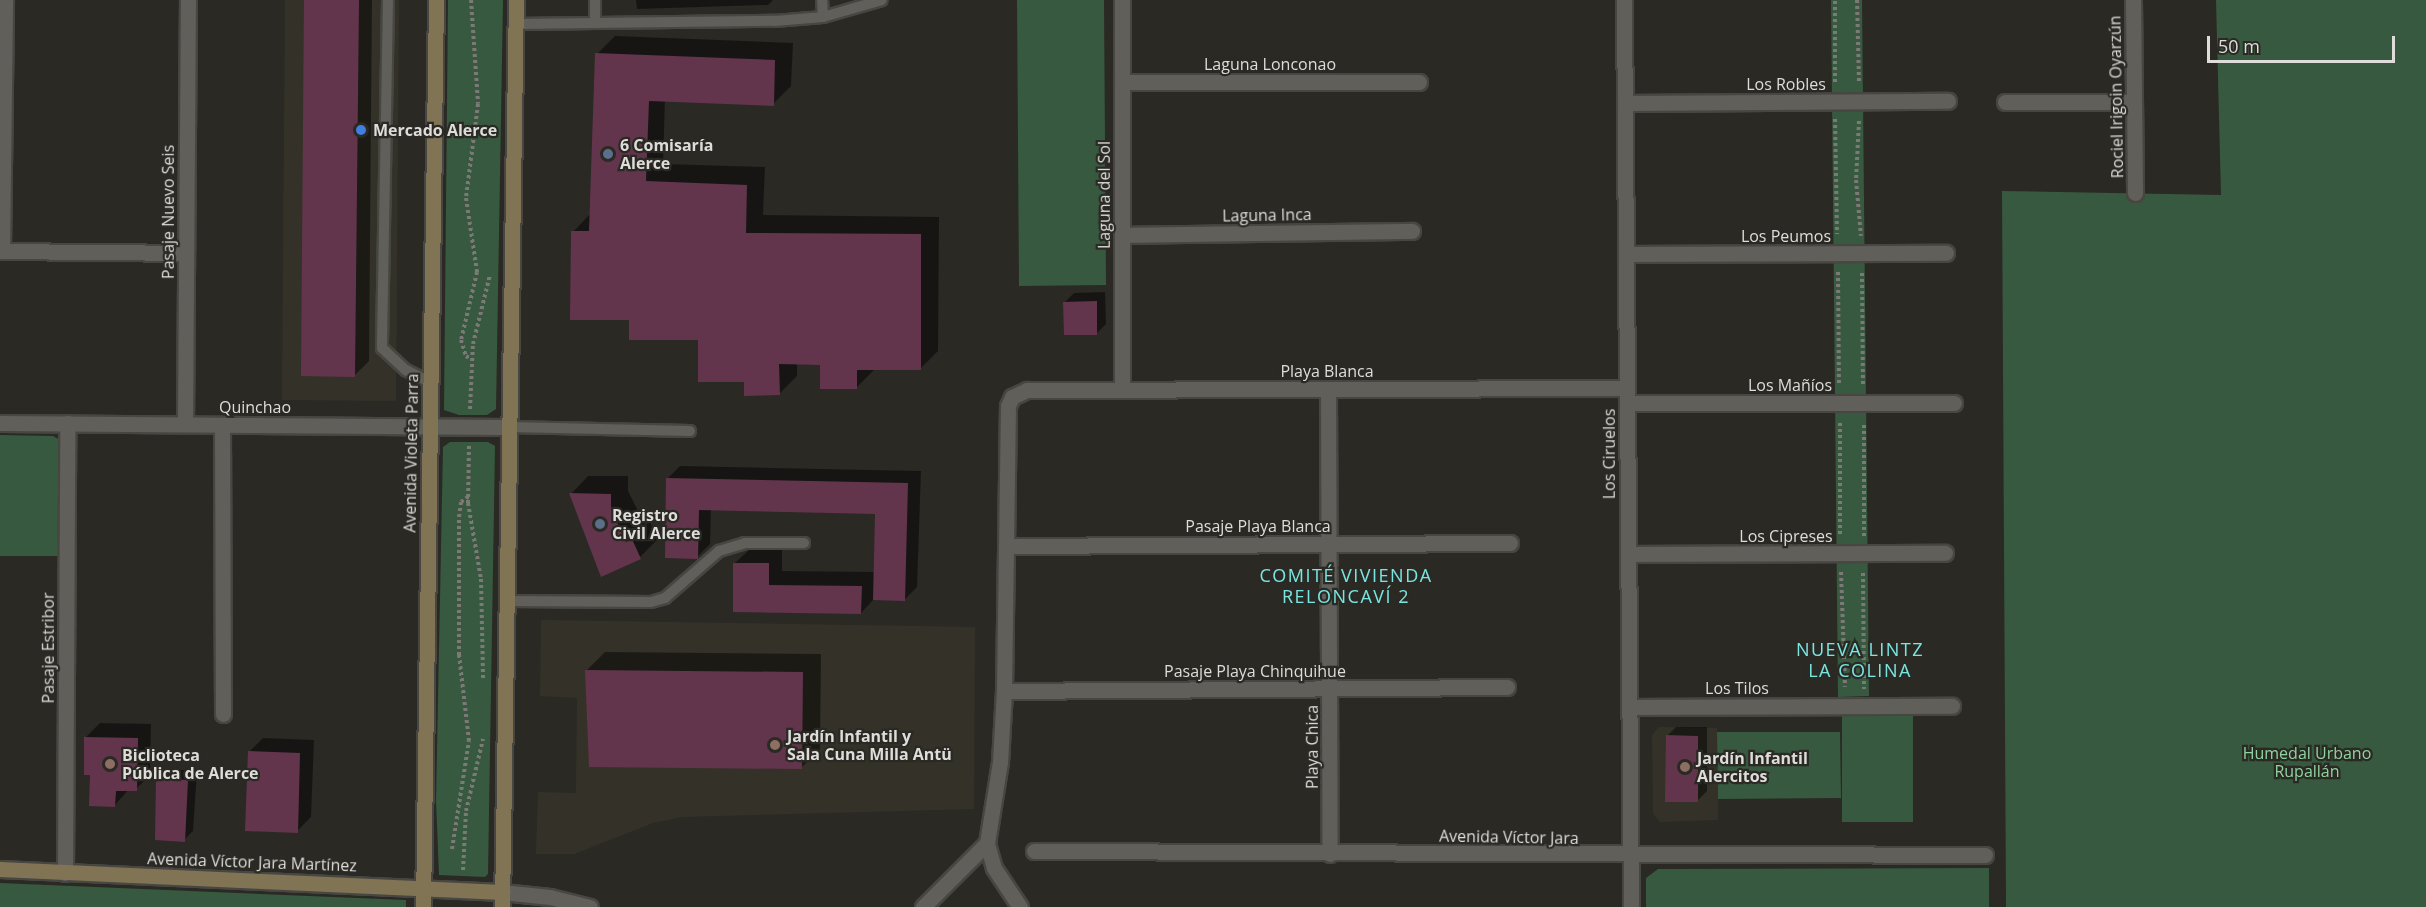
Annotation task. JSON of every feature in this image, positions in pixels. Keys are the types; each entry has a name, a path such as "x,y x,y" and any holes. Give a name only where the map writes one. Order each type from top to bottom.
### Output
{"main road":[{"name":"Avenida Violeta Parra","path":"423,907 436,0"},
{"path":"502,900 516,0"},
{"name":"Avenida Víctor Jara Martínez","path":"0,869 464,890 502,900"}],"street":[{"path":"5,0 1,251 186,252"},
{"name":"Pasaje Nuevo Seis","path":"185,424 188,0"},
{"name":"Laguna del Sol","path":"1122,0 1122,390"},
{"name":"Los Ciruelos","path":"1624,0 1631,907"},
{"name":"Rociel Irigoin Oyarzún","path":"2133,0 2135,193"},
{"name":"Laguna Lonconao","path":"1122,82 1419,82"},
{"name":"Los Robles","path":"1625,103 1948,101"},
{"path":"2005,102 2134,102"},
{"name":"Laguna Inca","path":"1122,235 1412,231"},
{"name":"Los Peumos","path":"1626,254 1946,253"},
{"name":"Playa Blanca","path":"1006,546 1008,406 1012,397 1027,390 1627,388"},
{"name":"Playa Chica","path":"1328,389 1330,854"},
{"name":"Los Mañíos","path":"1627,404 1954,403"},
{"name":"Quinchao","path":"0,423 510,427"},
{"name":"Pasaje Estribor","path":"64,873 67,423"},
{"path":"222,425 223,714"},
{"name":"Pasaje Playa Blanca","path":"1006,546 1510,543"},
{"path":"1006,546 1004,691 1000,762 987,843 994,868 1020,907"},
{"name":"Los Cipreses","path":"1628,554 1945,553"},
{"name":"Pasaje Playa Chinquihue","path":"1004,691 1507,687"},
{"name":"Los Tilos","path":"1629,707 1952,706"},
{"path":"923,907 987,843"},
{"name":"Avenida Víctor Jara","path":"1034,851 1630,856 1984,855"},
{"path":"502,900 550,897 590,907"}],"lane":[{"path":"388,0 382,348 406,370 430,382"},
{"path":"595,0 595,23"},
{"path":"822,0 823,17"},
{"path":"516,24 775,21 823,17 882,0"},
{"path":"510,427 690,431"},
{"path":"507,601 651,602 664,598 719,551 745,543 804,543"}],"path":[{"path":"471,0 478,104 466,198 477,272 461,340 466,356 471,359"},
{"path":"1835,0 1840,553 1847,706"},
{"path":"1857,0 1859,102 1856,180 1861,254 1864,706"},
{"path":"483,682 482,579 468,497 469,427 471,359 492,265"},
{"path":"452,849 469,741 459,655 459,517 461,502 468,497"},
{"path":"464,890 463,831 483,735"}],"shaded area":[{"path":"285,0 399,0 396,401 282,400"},
{"name":"Jardín Infantil y Sala Cuna Milla Antü","path":"541,620 975,627 974,809 682,817 653,823 574,854 536,854 538,792 576,793 577,698 540,696"},
{"name":"Jardín Infantil Alercitos","path":"1659,727 1717,728 1718,820 1660,822 1653,814 1652,735"}],"green space":[{"path":"448,0 503,0 496,409 487,415 459,415 444,410"},
{"path":"1017,0 1104,0 1106,285 1019,286"},
{"path":"1831,0 1862,0 1869,696 1838,697"},
{"name":"Humedal Urbano Rupallán","path":"2216,0 2426,0 2426,907 2006,907 2002,191 2221,195"},
{"path":"0,435 53,436 60,440 62,556 0,556"},
{"path":"450,442 488,442 495,446 488,874 485,877 439,875 436,801 443,447"},
{"path":"1842,714 1913,714 1913,822 1842,822"},
{"path":"1717,732 1840,732 1841,798 1718,799"},
{"path":"1989,868 1989,907 1646,907 1646,878 1658,869"},
{"path":"0,883 406,900 406,907 0,907"}],"building":[{"path":"304,0 359,0 355,377 301,376"},
{"path":"595,53 775,60 774,106 649,101 646,181 747,185 746,233 921,234 921,370 857,370 857,389 820,389 820,365 779,364 780,395 744,396 744,382 698,382 698,340 629,340 629,320 570,320 571,231 589,231"},
{"path":"1097,301 1097,335 1064,335 1063,302"},
{"path":"666,478 908,483 905,601 873,600 875,514 699,510 698,559 665,558"},
{"name":"Registro Civil Alerce","path":"569,493 611,494 611,509 626,542 632,539 641,559 601,577"},
{"path":"733,563 769,563 769,585 862,586 861,614 733,612"},
{"path":"585,670 803,672 802,769 589,767"},
{"path":"1666,735 1698,736 1698,802 1665,802"},
{"path":"84,737 138,738 137,791 116,791 115,807 89,806 90,775 84,775"},
{"path":"248,751 300,753 298,833 245,831"},
{"path":"156,778 188,780 185,842 155,840"}],"place":[{"name":"Mercado Alerce","path":"361,130"},
{"name":"6 Comisaría Alerce","path":"608,154"},
{"name":"Registro Civil Alerce","path":"600,524"},
{"name":"Jardín Infantil y Sala Cuna Milla Antü","path":"775,745"},
{"name":"Biclioteca Pública de Alerce","path":"110,764"},
{"name":"Jardín Infantil Alercitos","path":"1685,767"}],"district":[{"name":"COMITÉ VIVIENDA RELONCAVÍ 2","path":"1346,586"},
{"name":"NUEVA LINTZ LA COLINA","path":"1860,660"}]}
